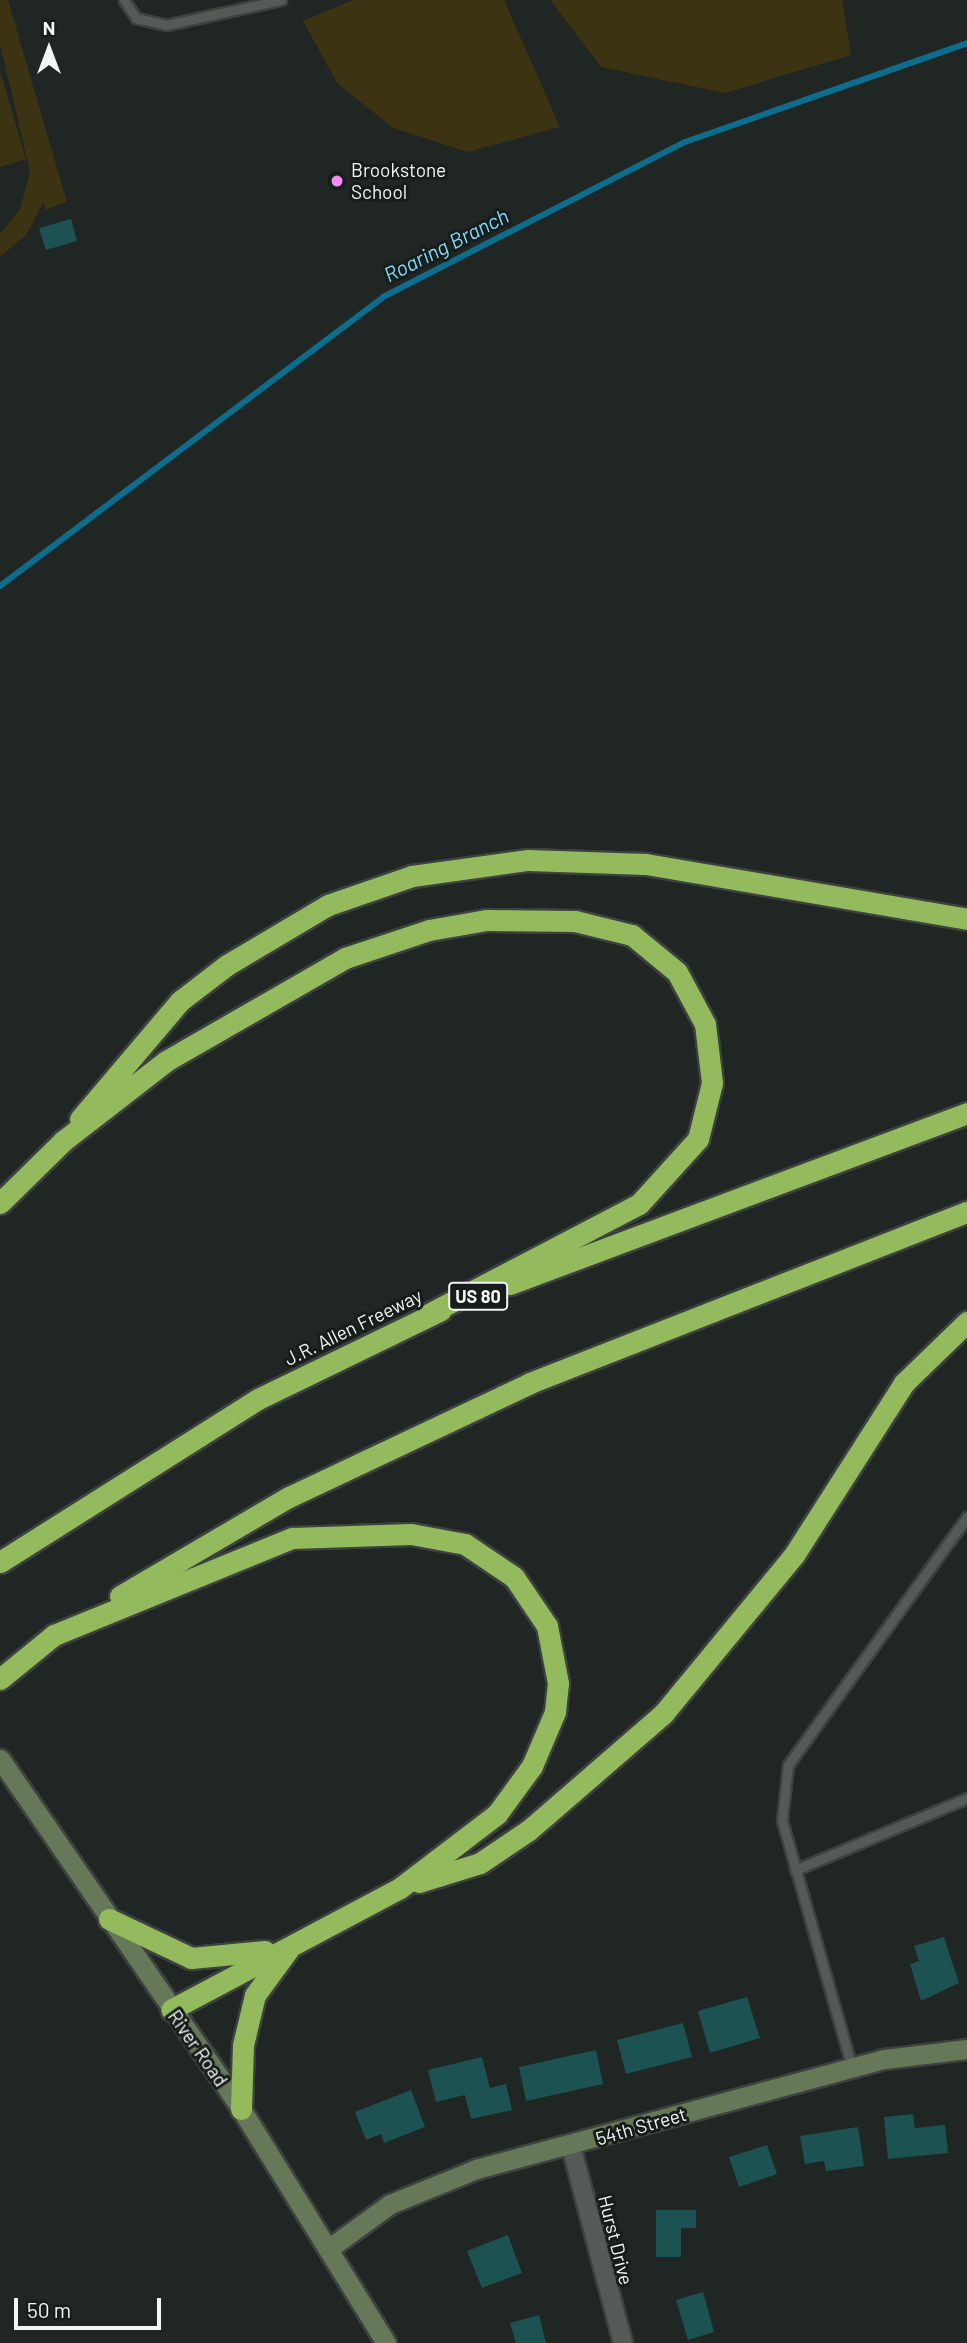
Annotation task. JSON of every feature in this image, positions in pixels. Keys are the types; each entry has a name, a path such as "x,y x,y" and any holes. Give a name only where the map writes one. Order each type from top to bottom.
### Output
{"highway":[{"path":"0,1203 63,1141 121,1064 180,1002 227,965 328,905 412,876 528,860 646,864 967,919"},
{"path":"63,1141 241,1014 372,947 457,924 516,919 604,925 632,935 677,972 705,1024 712,1083 698,1139 639,1204 429,1314"},
{"name":"J.R. Allen Freeway","path":"0,1562 20,1545 258,1399 429,1314 967,1112"},
{"path":"0,1679 54,1635 289,1497 530,1382 967,1212"},
{"path":"400,1888 480,1863 576,1794 663,1714 794,1555 904,1384 967,1322"},
{"path":"54,1635 292,1538 411,1534 465,1544 491,1559 514,1577 547,1626 558,1683 555,1712 532,1766 497,1814 400,1888 171,2010"},
{"path":"109,1919 191,1958 291,1945"},
{"path":"241,2109 243,2045 254,1995 291,1945"}],"main road":[{"name":"River Road","path":"0,1759 241,2109 331,2247 386,2343"},
{"name":"54th Street","path":"331,2247 390,2204 477,2169 571,2146 852,2068 967,2049"}],"street":[{"name":"Hurst Drive","path":"571,2146 623,2343"}],"lane":[{"path":"124,0 136,18 166,25 281,0"},
{"path":"852,2068 782,1820 788,1765 967,1517"},
{"path":"795,1870 967,1798"}],"shaded area":[{"path":"0,0 8,0 67,202 45,210 44,202 26,235 0,257 0,234 20,209 30,171 0,44"},
{"path":"353,0 504,0 560,127 468,152 393,128 338,84 303,21"},
{"path":"550,0 842,0 851,55 725,93 601,67"},
{"path":"0,71 26,159 0,167"}],"building":[{"path":"71,219 77,241 46,250 39,228"},
{"path":"944,1937 959,1983 921,2001 910,1964 919,1961 914,1946"},
{"path":"747,1997 760,2038 710,2053 698,2011"},
{"path":"683,2023 692,2057 626,2074 617,2040"},
{"path":"596,2050 603,2084 526,2101 519,2067"},
{"path":"482,2057 490,2088 506,2084 512,2110 471,2119 465,2095 436,2102 428,2070"},
{"path":"411,2090 425,2127 384,2143 381,2134 366,2140 355,2112"},
{"path":"913,2114 915,2128 945,2125 948,2153 888,2159 884,2117"},
{"path":"858,2127 864,2166 826,2171 824,2161 805,2164 800,2136"},
{"path":"767,2145 777,2174 739,2187 729,2157"},
{"path":"656,2210 696,2210 696,2228 681,2228 681,2257 656,2257"},
{"path":"508,2235 522,2273 482,2288 467,2251"},
{"path":"703,2292 714,2332 688,2340 676,2300"},
{"path":"539,2315 546,2343 516,2343 510,2323"}],"waterway":[{"name":"Roaring Branch","path":"0,586 383,297 685,142 967,43"}],"place":[{"name":"Brookstone School","path":"337,181"}]}
